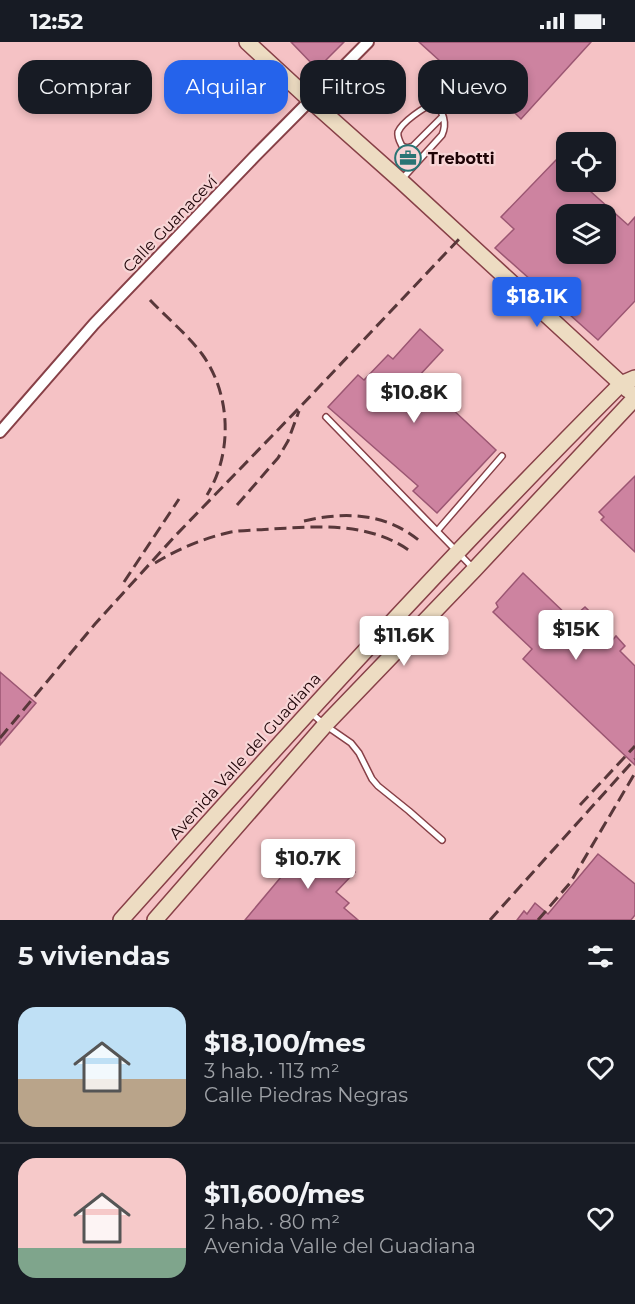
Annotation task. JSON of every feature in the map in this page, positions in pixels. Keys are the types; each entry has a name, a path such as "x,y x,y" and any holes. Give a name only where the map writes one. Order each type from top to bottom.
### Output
{"main road":[{"path":"247,42 300,91"},
{"path":"155,920 325,725 635,398 628,381 326,114"},
{"name":"Avenida Valle del Guadiana","path":"125,918 309,711 458,551 533,472 628,381"},
{"path":"533,472 549,490"}],"street":[{"name":"Calle Guanaceví","path":"350,60 368,42"},
{"name":"Calle Guanaceví","path":"0,432 94,324 300,110"}],"lane":[{"path":"401,181 442,135 445,128 443,116 434,104 423,108 399,131 398,136 402,146 413,146 443,116"},
{"path":"326,417 438,530 474,570"},
{"path":"438,530 502,456"},
{"path":"309,711 351,743 378,786 442,840"}],"building":[{"path":"291,42 344,42 326,60 308,60"},
{"path":"419,42 591,42 528,111 528,60 439,60"},
{"path":"516,114 526,114 521,119"},
{"path":"556,160 556,192 591,192 605,204 556,204 556,264 616,264 616,214 628,225 635,217 635,301 598,340 495,248 514,229 501,217"},
{"path":"420,329 443,350 418,377 496,450 437,513 413,491 418,486 328,407 358,375 364,380 388,355 393,359"},
{"path":"635,476 635,552 601,520 604,517 599,512"},
{"path":"523,573 571,619 585,607 606,627 599,633 610,643 616,636 625,646 620,651 635,666 635,765 523,659 532,649 493,612 498,607 496,603"},
{"path":"0,672 36,703 0,745"},
{"path":"319,840 355,872 336,892 349,903 344,908 358,920 245,920 307,846 312,849"},
{"path":"598,854 635,884 635,915 631,920 517,920 524,911 527,914 535,903 548,914"}],"railway":[{"path":"0,738 95,624 176,535 461,237"},
{"path":"150,300 202,354 219,387 225,424 224,442 221,461 207,495"},
{"path":"237,505 278,458 288,441 299,411"},
{"path":"124,582 179,499"},
{"path":"304,521 335,516 366,517 395,526 422,543"},
{"path":"155,563 192,544 221,534 290,528 326,527 361,531 378,535 410,551"},
{"path":"580,805 635,746"},
{"path":"490,920 635,759"},
{"path":"538,920 570,883 635,773"}],"place":[{"name":"Trebotti","path":"408,158"}]}
